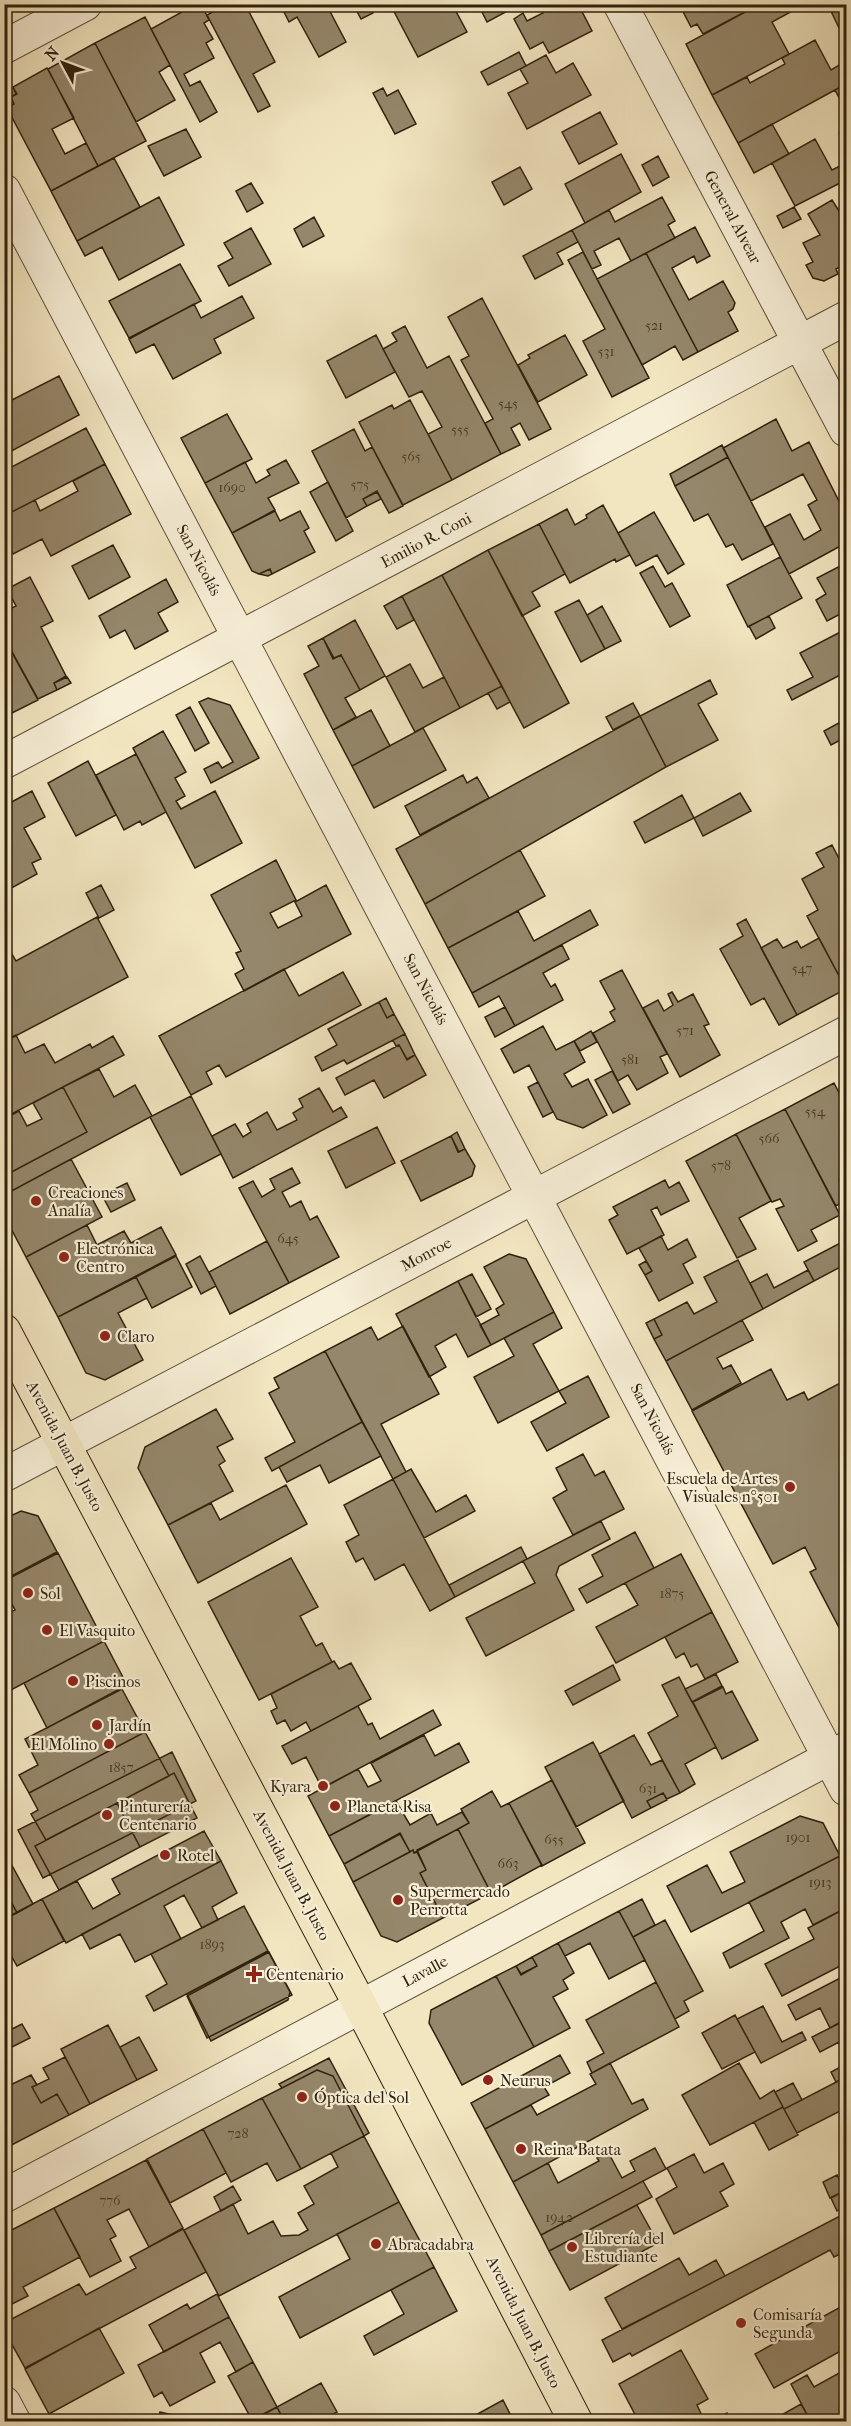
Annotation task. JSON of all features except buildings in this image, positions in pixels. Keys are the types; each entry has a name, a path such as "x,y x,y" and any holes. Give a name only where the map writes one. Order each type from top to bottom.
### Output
{"main road":[{"name":"Avenida Juan B. Justo","path":"4,1331 360,2005 576,2421"}],"street":[{"path":"4,47 85,4"},
{"name":"General Alvear","path":"620,4 846,430"},
{"name":"San Nicolás","path":"4,191 536,1196 838,1753 846,1789"},
{"name":"Emilio R. Coni","path":"4,762 846,318"},
{"name":"Monroe","path":"4,1475 846,1033"},
{"name":"Lavalle","path":"4,2196 838,1753"},
{"path":"4,2403 14,2421"}],"place":[{"name":"Creaciones Analía","path":"36,1201"},
{"name":"Electrónica Centro","path":"64,1257"},
{"name":"Claro","path":"105,1336"},
{"name":"Escuela de Artes Visuales n°501","path":"790,1487"},
{"name":"Sol","path":"28,1593"},
{"name":"El Vasquito","path":"47,1630"},
{"name":"Piscinos","path":"73,1681"},
{"name":"Jardín","path":"97,1725"},
{"name":"El Molino","path":"109,1744"},
{"name":"Kyara","path":"323,1786"},
{"name":"Planeta Risa","path":"335,1806"},
{"name":"Pinturería Centenario","path":"107,1815"},
{"name":"Rotel","path":"165,1855"},
{"name":"Supermercado Perrotta","path":"398,1900"},
{"name":"Centenario","path":"254,1974"},
{"name":"Neurus","path":"488,2080"},
{"name":"Óptica del Sol","path":"302,2097"},
{"name":"Reina Batata","path":"521,2149"},
{"name":"Abracadabra","path":"376,2244"},
{"name":"Librería del Estudiante","path":"572,2247"},
{"name":"Comisaría Segunda","path":"741,2323"}]}
